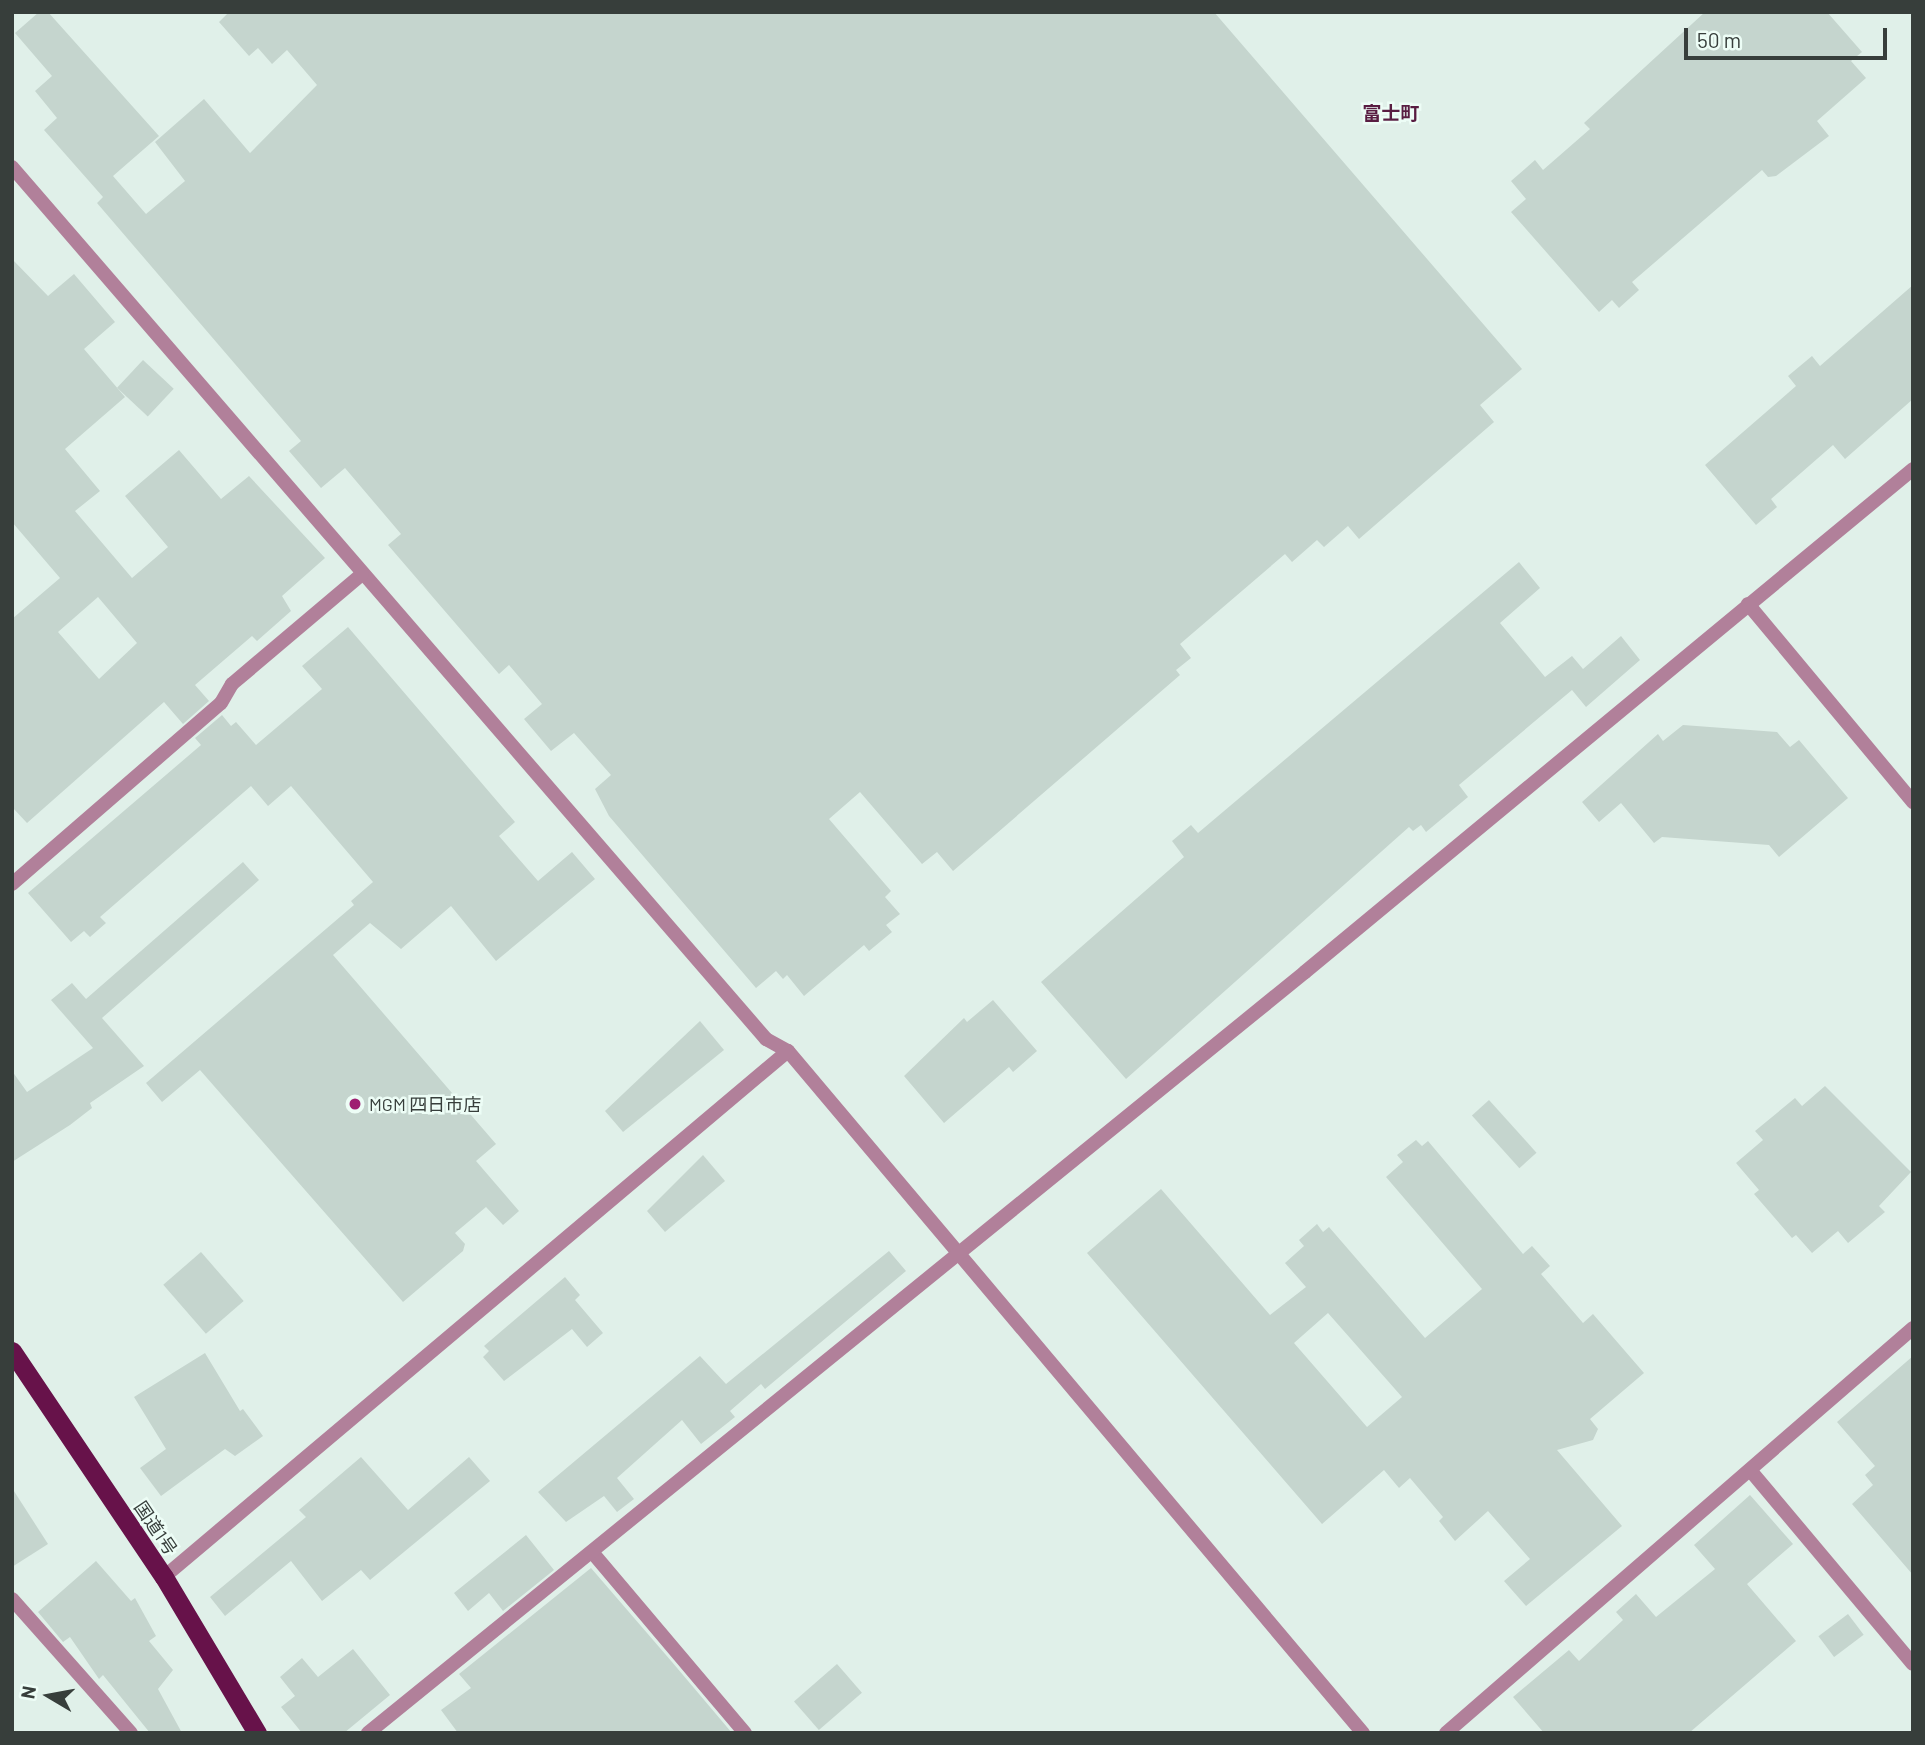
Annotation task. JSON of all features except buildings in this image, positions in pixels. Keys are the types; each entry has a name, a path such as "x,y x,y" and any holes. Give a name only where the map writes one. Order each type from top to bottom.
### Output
{"highway":[{"name":"国道1号","path":"13,1352 164,1577 257,1733"}],"street":[{"path":"13,168 766,1040 789,1051 1363,1733"},
{"path":"369,1733 1913,469"},
{"path":"12,884 222,703 232,684 362,574"},
{"path":"1748,604 1913,802"},
{"path":"164,1577 789,1051"},
{"path":"1447,1733 1913,1328"},
{"path":"1751,1469 1913,1664"},
{"path":"592,1552 745,1733"},
{"path":"12,1599 131,1733"}],"place":[{"name":"MGM 四日市店","path":"355,1104"}],"district":[{"name":"富士町","path":"1391,113"}]}
